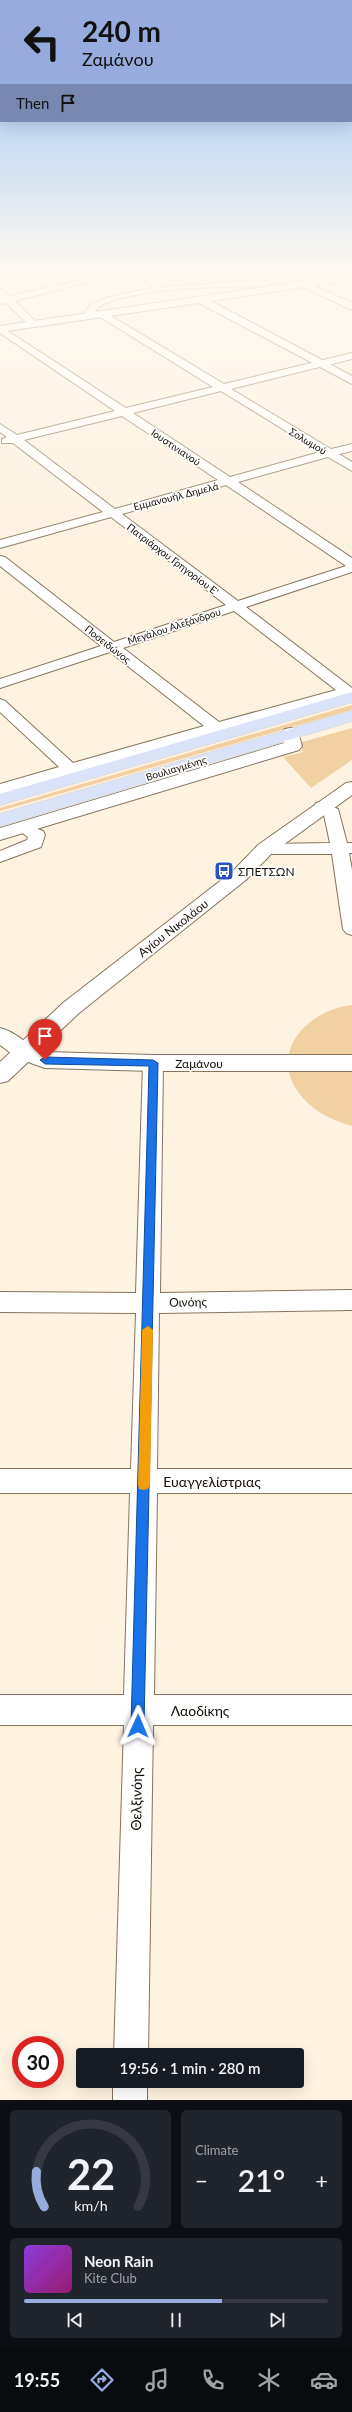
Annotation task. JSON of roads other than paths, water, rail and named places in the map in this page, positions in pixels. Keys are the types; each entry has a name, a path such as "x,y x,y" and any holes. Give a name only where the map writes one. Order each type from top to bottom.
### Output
{"main road":[{"name":"Βουλιαγμένης","path":"6,793 349,694"},
{"name":"Βουλιαγμένης","path":"0,820 352,716"}],"street":[{"name":"Ιουστινιανού","path":"63,371 228,483 352,564"},
{"name":"Σολωμού","path":"193,371 352,467"},
{"path":"0,442 291,371"},
{"path":"333,371 352,381"},
{"name":"Πατριάρχου Γρηγορίου E'","path":"0,427 349,694"},
{"name":"Εμμανουήλ Δημελά","path":"0,544 112,512 228,483 352,447"},
{"name":"Ποσειδώνος","path":"0,560 216,728"},
{"name":"Μεγάλου Αλεξάνδρου","path":"0,684 352,568"},
{"path":"6,793 70,769 196,738 216,728 349,694"},
{"path":"0,704 70,769"},
{"path":"0,834 292,746 291,733"},
{"name":"Αγίου Νικολάου","path":"1,1072 71,1008 240,875 265,849 352,787"},
{"path":"322,807 332,813 346,848 352,929"},
{"path":"0,857 34,843 37,835 23,828"},
{"path":"265,849 346,848"},
{"path":"0,1035 24,1052"},
{"name":"Ζαμάνου","path":"24,1052 45,1060 153,1063 352,1062"},
{"name":"Θελξινόης","path":"131,2048 153,1063"},
{"name":"Οινόης","path":"0,1302 148,1303 352,1300"},
{"name":"Ευαγγελίστριας","path":"0,1481 352,1481"},
{"name":"Λαοδίκης","path":"0,1710 352,1710"},
{"path":"130,2088 130,2100"}],"place":[{"name":"ΣΠΕΤΣΩΝ","path":"224,871"}]}
